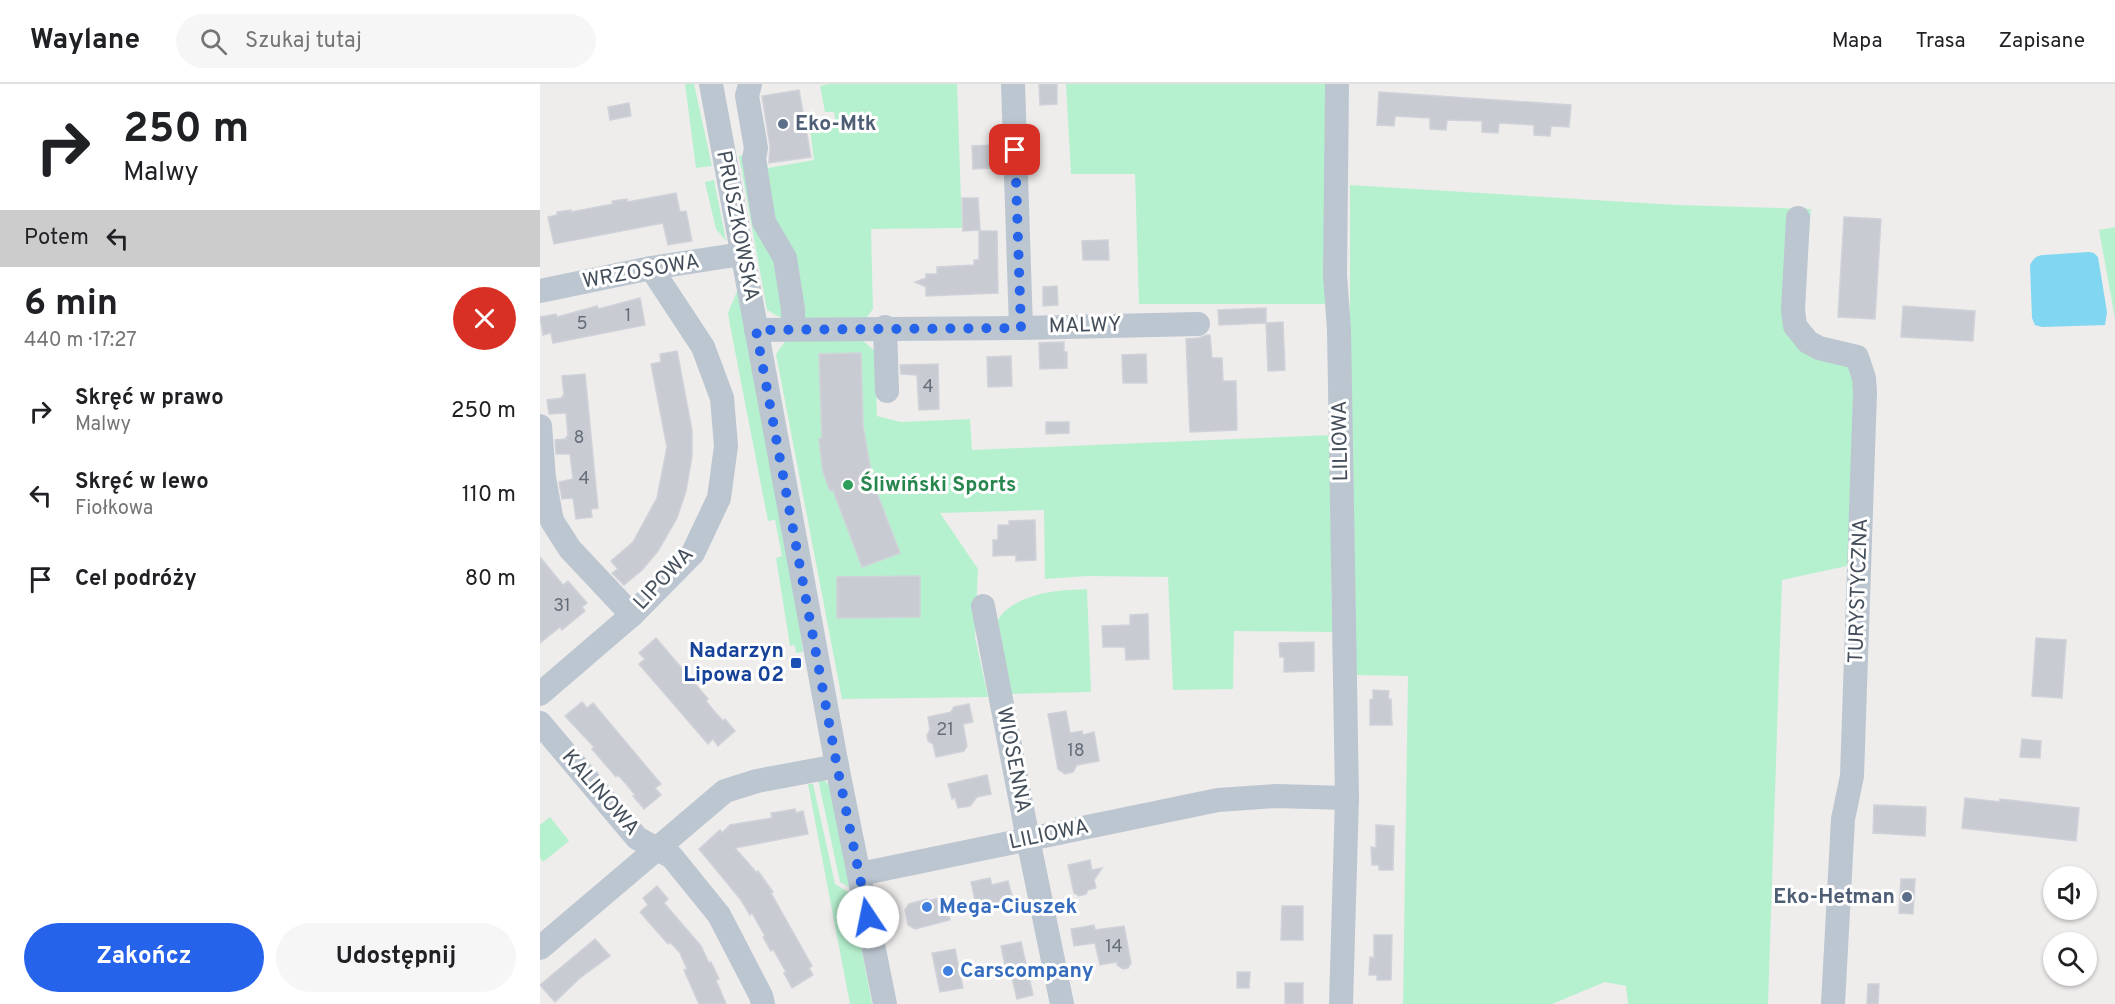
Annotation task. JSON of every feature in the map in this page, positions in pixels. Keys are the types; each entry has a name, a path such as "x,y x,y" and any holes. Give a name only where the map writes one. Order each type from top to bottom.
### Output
{"street":[{"name":"PRUSZKOWSKA","path":"711,84 837,766 885,1004"},
{"path":"750,84 747,96 756,148 754,159 764,222 785,258 794,329"},
{"path":"1013,84 1021,328"},
{"name":"LILIOWA","path":"1336,84 1335,275 1339,329 1347,798 1341,1004"},
{"name":"TURYSTYCZNA","path":"1798,218 1793,310 1795,326 1808,342 1819,348 1857,357 1864,378 1865,392 1852,776 1843,819 1833,1004"},
{"name":"WRZOSOWA","path":"540,291 651,268 742,254"},
{"name":"LIPOWA","path":"540,694 632,615 693,553 719,498 726,446 723,398 703,347 651,268"},
{"name":"MALWY","path":"756,330 1198,324"},
{"path":"885,327 887,391"},
{"path":"540,426 544,478 552,521 570,549 632,615"},
{"name":"WIOSENNA","path":"983,606 1062,1004"},
{"name":"KALINOWA","path":"540,723 637,838 672,857 719,915 763,1004"},
{"path":"540,948 725,791 757,781 837,766"},
{"name":"LILIOWA","path":"860,874 1218,800 1276,796 1347,798"}],"green space":[{"path":"685,84 694,84 712,166 696,168"},
{"path":"828,84 957,84 962,228 871,229 873,309 866,318 802,319 773,228 764,152 768,168 814,160 810,128 836,123 834,112 825,112 820,86"},
{"path":"1066,84 1327,84 1329,304 1139,304 1135,174 1071,174"},
{"path":"747,155 773,248 783,319 767,310 739,156"},
{"path":"714,180 726,241 716,229 705,182"},
{"path":"1350,185 1677,205 1811,209 1800,334 1852,360 1863,429 1856,564 1782,580 1768,1004 1628,1004 1626,986 1605,982 1552,1004 1403,1004 1408,676 1356,675"},
{"path":"2115,227 2115,318 2099,230"},
{"path":"740,284 790,551 803,652 796,653 795,645 790,646 776,558 782,556 775,520 768,521 729,320 728,313"},
{"path":"786,340 862,340 875,351 877,416 901,422 970,419 972,450 1330,435 1332,632 1234,631 1233,689 1173,690 1168,577 1087,576 1045,579 1044,510 940,513 978,569 975,637 988,697 842,699 776,354"},
{"path":"1087,589 1091,692 1010,694 994,625 1006,610 1024,599 1055,591"},
{"path":"818,779 823,779 831,787 854,890 840,882"},
{"path":"808,784 813,784 835,884 851,894 872,1004 850,1004"},
{"path":"550,817 569,841 543,862 540,858 540,825"}],"water":[{"path":"2089,252 2098,257 2107,312 2105,325 2042,327 2035,325 2032,318 2030,265 2037,257 2043,255"}],"building":[{"path":"1039,84 1057,84 1057,104 1040,105"},
{"name":"Eko-Mtk","path":"799,90 811,157 769,163 770,146 762,96"},
{"path":"1379,92 1571,105 1569,127 1551,126 1550,136 1534,135 1534,125 1499,123 1498,133 1482,132 1482,121 1447,120 1446,130 1430,129 1430,118 1395,116 1394,126 1377,125"},
{"path":"629,103 631,116 610,120 608,107"},
{"path":"993,145 994,168 973,169 972,146"},
{"path":"676,193 680,212 686,211 692,241 668,245 663,223 554,244 548,217 557,215 557,212 571,210 571,212 613,204 612,201 627,199 627,202"},
{"path":"962,198 978,198 980,230 963,231"},
{"path":"1844,217 1881,219 1875,319 1838,317"},
{"path":"979,231 997,231 998,293 926,296 926,287 915,282 926,278 926,274 937,274 937,267 974,265 974,260 979,260"},
{"path":"1108,240 1109,260 1083,260 1082,241"},
{"path":"1057,286 1058,305 1043,306 1043,287"},
{"path":"640,298 645,325 553,343 551,333 543,335 540,317 556,314 557,317"},
{"path":"1903,306 1975,311 1973,341 1901,337"},
{"path":"1266,308 1266,323 1219,325 1218,310"},
{"path":"1283,322 1285,370 1268,371 1266,323"},
{"path":"1210,335 1212,358 1222,358 1223,381 1236,381 1237,430 1190,432 1186,339"},
{"path":"1064,342 1064,352 1067,352 1067,368 1040,369 1039,343"},
{"path":"677,351 692,430 692,456 686,491 677,518 658,551 642,570 624,585 612,573 618,569 611,561 633,542 657,498 667,447 651,364 661,362 660,354"},
{"path":"861,353 863,426 873,483 900,553 862,567 833,490 830,491 823,472 819,439 822,438 819,354"},
{"path":"1146,354 1147,383 1123,383 1122,355"},
{"path":"1011,356 1012,386 988,387 987,357"},
{"path":"938,364 939,409 919,410 917,375 901,374 900,365"},
{"path":"585,374 598,508 591,509 592,517 576,519 573,498 562,499 559,482 573,479 570,454 556,454 555,440 566,439 568,436 566,413 549,414 547,400 564,396 562,376"},
{"path":"1046,422 1069,422 1069,433 1046,434"},
{"path":"1035,520 1036,560 1016,561 1016,555 993,556 993,540 998,540 998,525 1009,525 1009,521"},
{"path":"540,557 563,585 568,581 587,603 582,607 585,611 562,630 560,627 540,643"},
{"path":"920,576 920,617 837,618 837,577"},
{"path":"1148,614 1149,659 1126,660 1125,647 1103,647 1102,626 1130,625 1130,615"},
{"path":"656,638 708,699 706,701 714,711 735,731 718,746 713,739 708,744 639,664 645,659 639,653"},
{"path":"2036,638 2066,640 2062,698 2032,696"},
{"path":"1314,642 1314,671 1284,672 1284,657 1280,657 1279,643"},
{"path":"1373,690 1389,691 1392,725 1370,725 1370,700 1373,699"},
{"path":"582,702 587,708 593,703 661,784 655,788 661,795 644,809 627,785 618,775 616,777 592,749 594,747 565,716"},
{"path":"969,704 973,722 963,724 967,746 964,751 936,757 933,744 928,741 927,735 930,730 928,717 951,712 954,707"},
{"path":"1066,711 1070,733 1082,731 1083,735 1094,732 1099,761 1077,765 1073,772 1065,774 1058,769 1048,714"},
{"path":"2022,739 2041,741 2040,758 2020,757"},
{"path":"987,775 991,794 977,797 970,806 958,808 955,798 952,799 948,784"},
{"path":"1965,798 2000,802 2000,799 2079,808 2076,841 1962,828"},
{"path":"1874,805 1926,807 1925,836 1873,833"},
{"path":"795,809 796,813 803,811 808,834 735,848 757,873 758,871 773,892 771,893 812,966 809,968 813,975 792,988 784,973 786,972 773,949 771,951 752,913 750,915 741,900 699,849 720,830 722,833 730,825 772,818 771,813"},
{"path":"1376,825 1394,826 1393,870 1379,870 1379,865 1372,865 1371,847 1376,848"},
{"path":"1090,860 1092,870 1102,868 1094,880 1096,888 1079,896 1074,893 1068,865"},
{"path":"990,878 992,885 1008,881 1012,896 1003,898 1004,903 987,907 986,902 976,904 971,882"},
{"path":"1901,879 1915,879 1913,914 1899,913"},
{"path":"657,886 668,899 664,903 701,946 709,963 711,962 719,979 716,980 726,1004 699,1004 684,970 687,969 680,953 670,942 668,944 640,912 648,905 643,898"},
{"name":"Mega-Ciuszek","path":"945,897 950,920 915,929 908,925 905,910 909,904"},
{"path":"1282,906 1303,906 1303,940 1281,940"},
{"path":"1094,925 1095,930 1124,926 1131,963 1128,968 1123,969 1117,965 1117,962 1100,965 1095,943 1074,946 1071,929"},
{"path":"1374,935 1392,935 1391,980 1377,980 1377,975 1369,975 1370,957 1374,958"},
{"path":"595,939 610,956 580,978 555,1002 540,985"},
{"path":"1021,942 1033,995 1017,999 1011,974 1007,975 1001,946"},
{"name":"Carscompany","path":"955,949 963,988 940,992 932,953"},
{"path":"1237,972 1250,972 1249,988 1237,988"},
{"path":"1285,983 1303,983 1303,1004 1285,1004"},
{"path":"1868,984 1879,984 1878,1004 1867,1004"}],"place":[{"name":"Eko-Mtk","path":"783,124"},
{"name":"Śliwiński Sports","path":"848,485"},
{"name":"Nadarzyn Lipowa 02","path":"796,663"},
{"name":"Eko-Hetman","path":"1907,897"},
{"name":"Mega-Ciuszek","path":"927,907"},
{"name":"Carscompany","path":"948,971"}],"route":[{"path":"868,917 837,766 756,330 885,327 1021,328 1015,150"}]}
